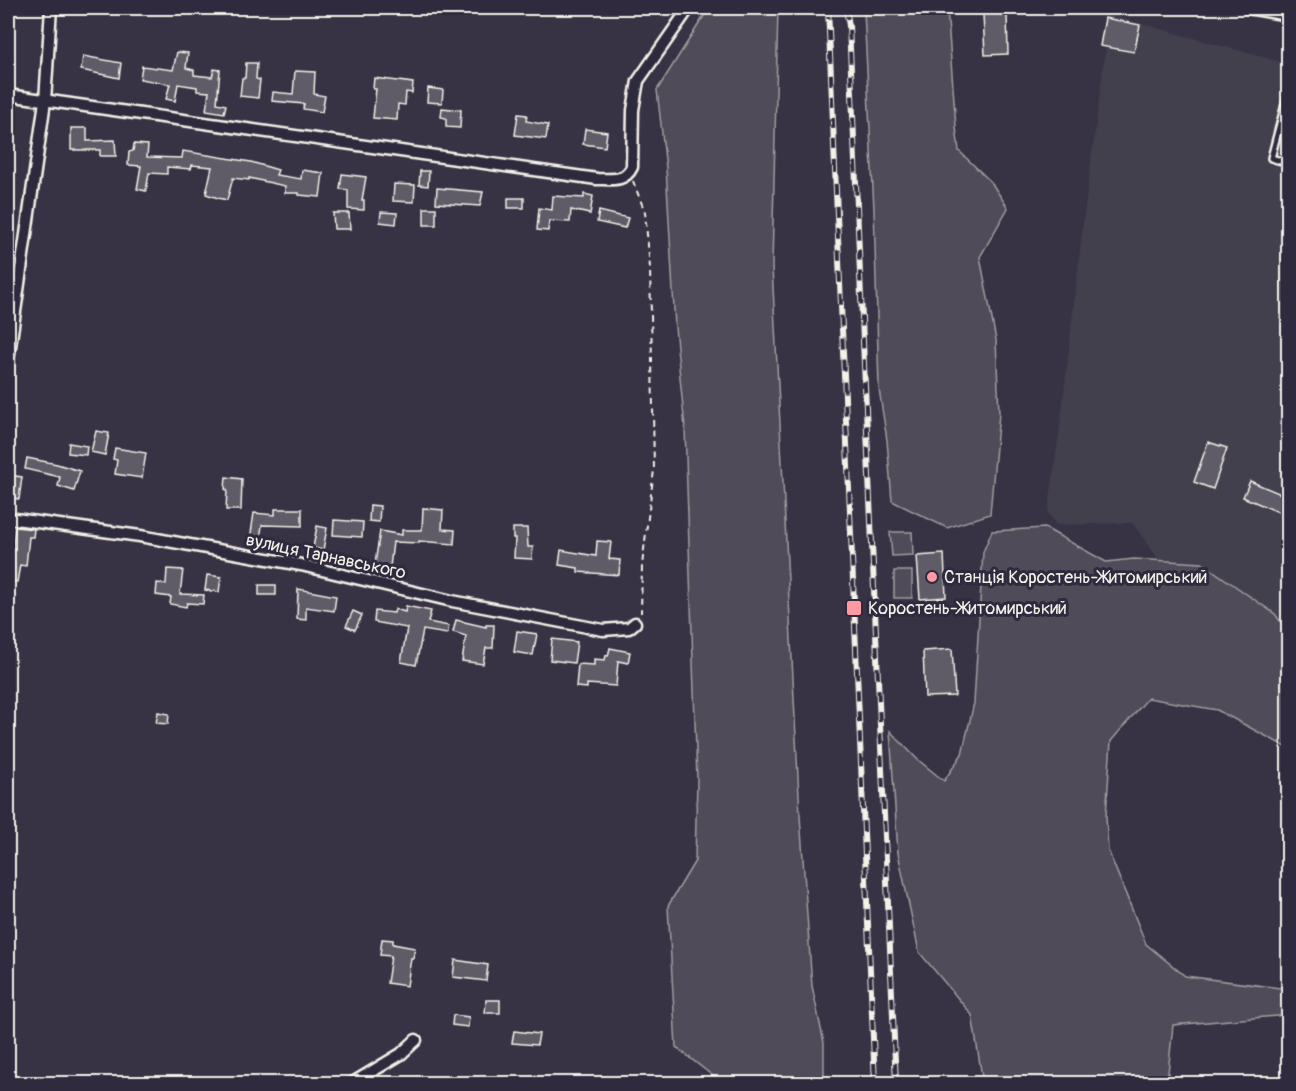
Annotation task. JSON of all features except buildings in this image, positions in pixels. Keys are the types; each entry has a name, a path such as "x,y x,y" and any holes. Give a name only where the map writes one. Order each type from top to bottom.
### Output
{"street":[{"path":"8,361 45,101 51,8"},
{"path":"8,95 597,179 623,178 632,166 633,110 639,81 689,8"},
{"path":"1248,8 1288,15"},
{"name":"вулиця Тарнавського","path":"8,518 140,536 301,565 452,601 603,630 629,628 635,623"},
{"path":"351,1083 401,1054 416,1040"}],"lane":[{"path":"1288,93 1271,158 1288,163"}],"path":[{"path":"629,173 645,212 650,268 654,470 642,565 640,614 635,623"}],"shaded area":[{"path":"709,8 778,8 772,267 800,816 812,986 824,1043 824,1083 722,1083 676,1047 668,906 695,861 697,780 685,428 675,327 666,168 657,90"},
{"path":"866,8 947,8 959,151 991,182 1008,208 980,257 996,340 999,413 990,514 947,528 892,501 887,440 879,389 874,209 864,11"},
{"path":"1110,15 1288,64 1288,733 1132,523 1056,525 1048,513"},
{"path":"1045,528 1106,562 1134,559 1202,563 1275,614 1288,632 1288,748 1217,710 1148,698 1111,741 1106,816 1108,850 1146,944 1185,976 1288,988 1288,1015 1173,1025 1167,1083 983,1083 972,1015 919,952 898,853 890,731 917,759 944,781 962,754 974,703 983,552 992,531"},
{"path":"890,532 912,532 913,555 892,556"},
{"path":"894,571 912,571 912,598 894,598"}],"railway":[{"path":"828,8 875,1084"},
{"path":"846,8 849,26 896,1084"}],"place":[{"name":"Станція Коростень-Житомирський","path":"932,577"},
{"name":"Коростень-Житомирський","path":"854,608"}]}
